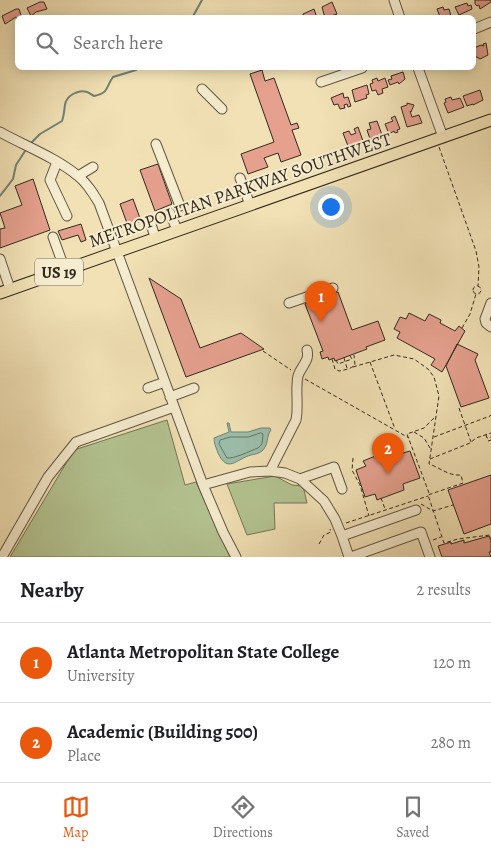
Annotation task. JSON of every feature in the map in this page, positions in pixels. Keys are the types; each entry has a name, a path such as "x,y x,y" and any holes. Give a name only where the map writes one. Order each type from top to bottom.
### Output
{"main road":[{"name":"METROPOLITAN PARKWAY SOUTHWEST","path":"5,291 491,120"}],"street":[{"path":"394,0 399,15"},
{"path":"476,28 491,22"},
{"path":"321,82 356,70"},
{"path":"419,70 440,138"},
{"path":"202,89 222,109"},
{"path":"0,132 57,162 78,176 90,188 96,207 111,233 118,251 203,485 236,557"},
{"path":"156,144 180,206"},
{"path":"57,162 50,180 66,216"},
{"path":"78,176 93,167"},
{"path":"240,178 250,205"},
{"path":"170,213 178,230"},
{"path":"150,221 155,237"},
{"path":"111,233 120,230"},
{"path":"53,237 64,251 65,270"},
{"path":"0,259 5,291"},
{"path":"289,302 333,288"},
{"path":"491,303 485,319 486,323 491,327"},
{"path":"270,471 296,420 298,411 298,375 306,361 307,350"},
{"path":"148,388 165,382"},
{"path":"170,396 194,388"},
{"path":"2,557 48,478 76,442 174,407"},
{"path":"300,479 334,467 342,489"},
{"path":"203,485 250,472 270,471 285,473 300,479 324,501 335,519 350,557 421,532 430,557"},
{"path":"342,536 416,510"}],"path":[{"path":"440,138 476,251 478,286 481,291 476,294"},
{"path":"462,328 470,314 476,294 473,290 478,286"},
{"path":"263,351 298,375 409,438"},
{"path":"332,359 336,369 339,371 394,354 414,359 422,364 434,377 438,386 439,396 428,464 438,467 452,476 461,475 463,483 342,525"},
{"path":"353,367 356,360 354,355"},
{"path":"336,360 338,364 345,362 352,359 350,356"},
{"path":"344,358 347,369"},
{"path":"370,362 396,430"},
{"path":"459,408 471,442"},
{"path":"436,416 424,428 407,434 444,543 458,539 490,535 491,538"},
{"path":"433,437 491,416"},
{"path":"413,432 424,438 431,450"},
{"path":"430,459 491,433"},
{"path":"486,435 487,438 491,438"},
{"path":"353,458 352,470 360,485 369,516"},
{"path":"414,500 434,511 454,505"},
{"path":"319,544 324,535 331,532"},
{"path":"430,541 442,536"}],"shaded area":[{"path":"167,420 185,485 196,482 230,557 10,557 74,450"},
{"path":"275,476 292,485 303,486 307,503 274,503 275,529 247,535 227,484"}],"water":[{"path":"227,423 229,423 231,432 248,432 261,428 270,428 271,430 264,449 259,453 233,463 225,463 218,453 214,438 229,432"}],"building":[{"path":"475,0 491,0 491,2 480,9 479,5 475,4"},
{"path":"44,2 47,9 30,15 27,8"},
{"path":"332,2 337,14 324,15 322,7"},
{"path":"467,3 468,6 471,5 472,9 459,15 455,7"},
{"path":"443,7 444,10 449,9 451,15 439,15 437,9"},
{"path":"16,9 19,9 21,15 15,15 15,18 5,24 2,16"},
{"path":"314,9 316,15 303,15"},
{"path":"486,43 488,55 480,59 476,57 476,47 484,46 483,44"},
{"path":"262,70 265,81 274,78 291,125 297,123 299,128 292,130 301,155 281,162 278,153 264,158 268,167 248,174 241,154 274,142 250,74"},
{"path":"403,72 405,79 399,84 398,82 390,85 388,80 392,79 391,76"},
{"path":"377,78 378,81 385,78 388,87 382,89 383,93 378,95 376,90 372,91 370,84 373,83 372,80"},
{"path":"367,85 369,94 366,95 367,98 355,102 352,90"},
{"path":"480,90 483,100 467,106 463,96"},
{"path":"343,93 344,98 348,97 351,106 348,107 347,104 344,105 345,108 340,109 338,104 334,105 331,98"},
{"path":"451,97 452,100 460,98 464,107 448,113 444,103 446,102 445,99"},
{"path":"407,103 414,105 410,111 412,117 419,115 422,123 407,127 401,107 407,105"},
{"path":"395,116 400,129 397,130 398,132 395,133 394,131 389,134 385,124 393,121 391,118"},
{"path":"377,121 382,135 370,139 367,130 371,129 369,123"},
{"path":"358,127 363,141 355,146 354,144 348,146 343,133 349,131 351,135 356,133 354,129"},
{"path":"158,164 172,204 155,211 140,170"},
{"path":"33,179 50,230 0,248 0,229 5,228 0,213 22,205 15,186"},
{"path":"133,199 141,221 128,226 120,204"},
{"path":"81,224 86,240 81,242 78,235 62,240 58,231"},
{"path":"149,278 181,299 200,348 241,333 264,349 186,377"},
{"path":"338,292 352,330 378,321 385,340 335,361 334,358 329,360 328,357 322,359 320,352 323,351 305,304"},
{"path":"409,313 425,321 429,314 441,320 440,323 455,331 459,326 465,331 442,372 431,365 435,359 397,338 400,332 394,329 400,317 406,319"},
{"path":"457,344 478,354 475,360 489,398 461,407 446,366"},
{"path":"410,451 420,478 403,484 404,490 377,500 375,494 365,497 356,470 366,466 363,461 378,455 378,458 392,453 393,456"},
{"path":"491,475 491,524 464,534 448,490"},
{"path":"489,536 491,552 489,552 491,557 442,557 438,546 464,540 464,543"}],"waterway":[{"path":"194,15 202,0"},
{"path":"30,144 40,134 62,121 66,102 73,94 84,91 94,96 105,91 113,77 136,70"},
{"path":"0,196 13,179 16,165 27,148"}],"place":[{"name":"Atlanta Metropolitan State College","path":"321,322"},
{"name":"Academic (Building 500)","path":"388,474"}]}
